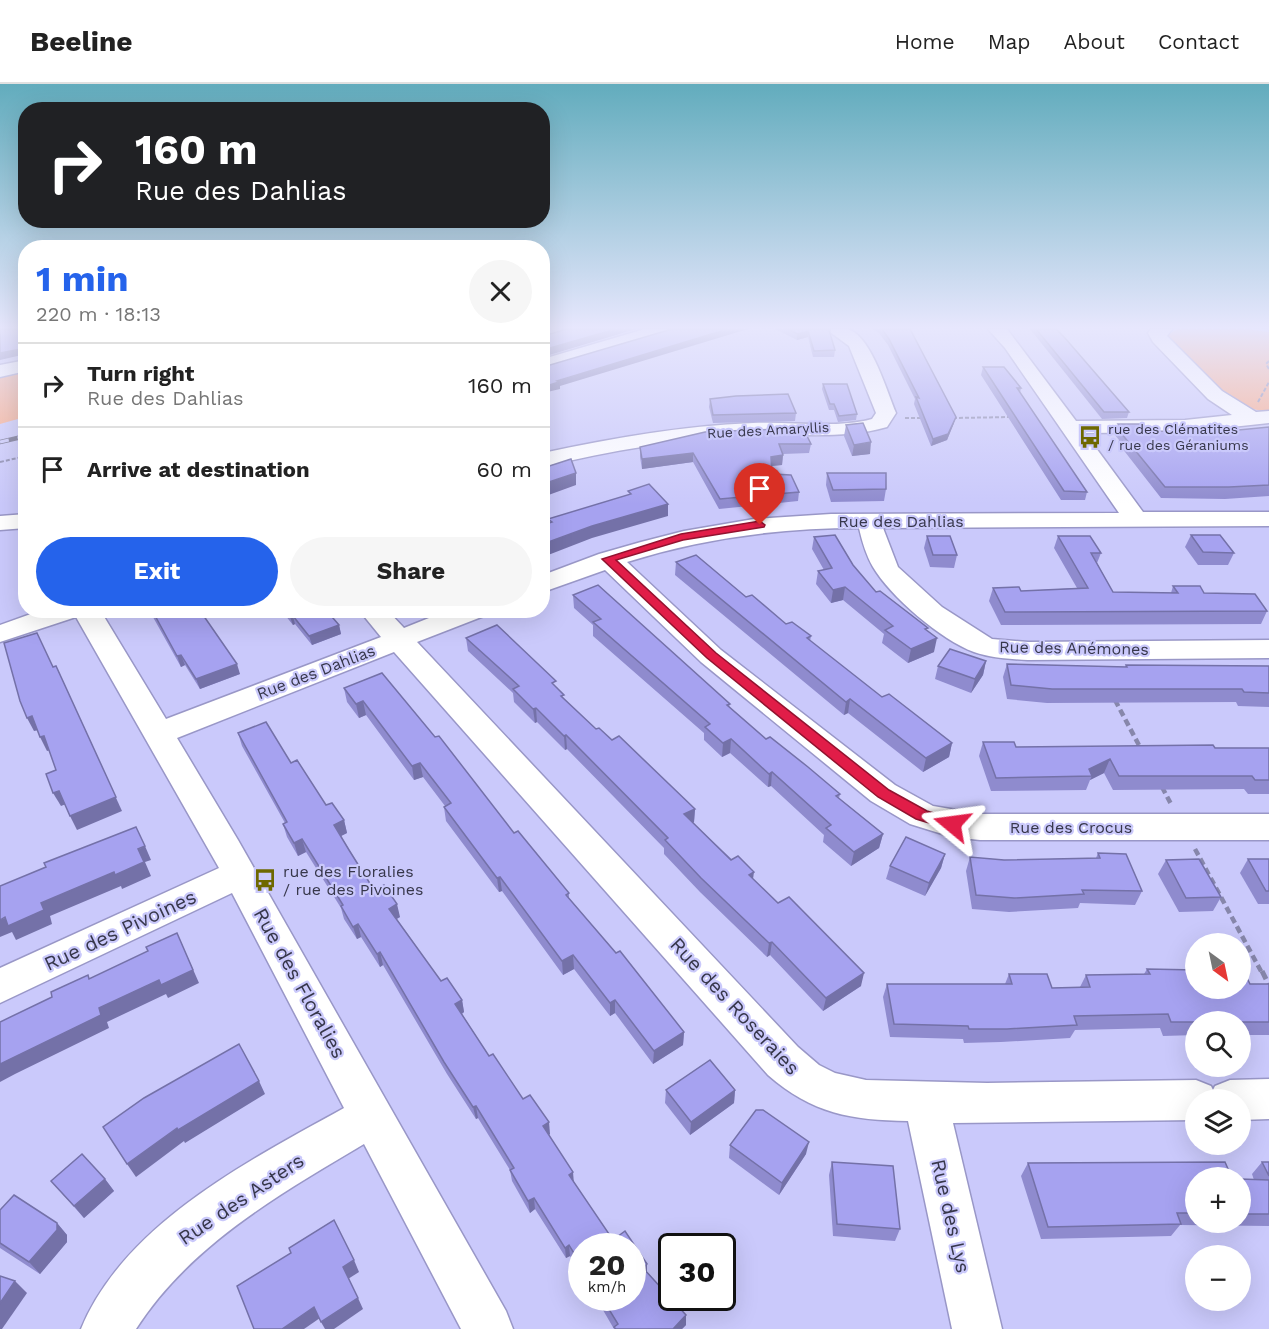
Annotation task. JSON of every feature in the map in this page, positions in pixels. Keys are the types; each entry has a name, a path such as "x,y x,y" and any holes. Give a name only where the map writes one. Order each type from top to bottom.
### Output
{"street":[{"name":"Rue des Amaryllis","path":"550,458 617,444 691,434 779,428 865,427 880,423 886,413 875,387"},
{"path":"1042,387 1136,520"},
{"path":"1207,387 1212,392 1260,415"},
{"path":"1071,427 1185,426 1260,415"},
{"name":"Rue des Dahlias","path":"550,581 653,544 727,529 789,522 1269,519"},
{"name":"Rue des Anémones","path":"869,520 884,564 895,579 958,630 980,644 1003,650 1028,651 1269,649"},
{"name":"Rue des Crocus","path":"608,559 723,666 884,793 922,815 952,824 980,827 1269,827"},
{"path":"0,634 47,618"},
{"name":"Rue des Floralies","path":"91,618 158,734 176,760 341,1057 488,1329"},
{"name":"Rue des Roseraies","path":"379,618 793,1071 816,1086 840,1096 866,1100 926,1102 1185,1100"},
{"name":"Rue des Dahlias","path":"158,734 455,618"},
{"name":"Rue des Pivoines","path":"0,986 239,874"},
{"path":"1251,1099 1269,1099"},
{"name":"Rue des Lys","path":"926,1102 977,1329"},
{"name":"Rue des Asters","path":"106,1329 129,1294 152,1266 189,1232 230,1202 371,1116"}],"path":[{"path":"1260,415 1260,396 1266,387"},
{"path":"953,418 1018,417"},
{"path":"898,418 931,418"},
{"path":"0,462 18,458"},
{"path":"1110,690 1143,752"},
{"path":"1160,783 1177,814"},
{"path":"1191,840 1269,985"}],"shaded area":[{"path":"0,387 18,387 18,419 0,424"},
{"path":"1216,387 1269,387 1269,411 1239,404"}],"building":[{"path":"824,387 848,387 857,414 839,416 834,404 830,404"},
{"path":"913,387 940,387 956,417 948,434 933,439 916,397 919,398"},
{"path":"996,387 1020,387 1017,388 1087,492 1064,491"},
{"path":"1084,387 1107,387 1129,412 1104,412"},
{"path":"788,394 796,413 713,415 710,399 736,396"},
{"path":"863,423 871,442 854,445 846,425"},
{"path":"1118,424 1143,424 1149,431 1218,432 1269,427 1269,485 1165,487 1121,433 1125,433"},
{"path":"803,428 811,444 779,444 783,455 771,457 772,474 791,475 799,492 720,499 693,453 642,459 640,447 705,432"},
{"path":"571,459 576,473 550,482 550,466"},
{"path":"827,473 886,473 886,489 833,490"},
{"path":"649,484 668,504 592,526 550,541 550,523 552,522 550,518 631,494 628,491"},
{"path":"835,535 853,565 876,592 880,591 928,628 925,629 937,638 911,649 885,630 893,626 845,587 833,590 818,571 832,568 814,537"},
{"path":"1191,535 1220,535 1234,553 1203,552"},
{"path":"927,536 950,536 957,555 933,555"},
{"path":"1058,536 1090,536 1101,553 1091,553 1113,592 1178,593 1173,586 1200,586 1204,593 1255,594 1267,611 1005,612 993,588 1019,587 1021,591 1088,588"},
{"path":"696,555 746,597 752,595 786,624 792,622 811,636 807,638 882,697 889,694 952,743 926,758 850,699 846,702 676,562"},
{"path":"598,585 730,704 727,705 766,739 770,737 808,767 840,794 836,796 883,834 854,852 826,828 831,825 772,772 769,774 731,739 723,743 705,727 710,724 593,622 601,619 573,595"},
{"path":"156,618 205,618 237,664 196,679 181,655 177,656"},
{"path":"295,618 333,618 339,625 309,636"},
{"path":"497,625 556,681 552,683 564,695 561,696 596,729 599,728 612,740 619,736 695,809 684,814 731,860 738,856 754,872 749,875 778,903 789,897 864,973 826,998 772,942 769,943 701,878 665,840 668,838 566,735 564,736 513,689 519,686 466,638"},
{"path":"37,633 53,667 56,666 116,797 70,816 59,791 53,793 46,774 56,770 44,736 40,737 32,716 27,718 20,701 4,643"},
{"path":"950,649 986,661 975,679 938,666"},
{"path":"1007,664 1127,667 1126,665 1269,666 1269,693 1244,692 1242,689 1052,689 1011,685"},
{"path":"382,673 435,737 439,736 514,833 518,831 569,893 566,895 616,953 620,951 684,1032 654,1051 615,1000 610,1003 573,955 562,961 500,877 497,878 444,807 451,803 420,763 412,766 363,701 356,704 344,688"},
{"path":"266,722 291,763 297,760 326,805 332,803 344,820 334,825 374,890 384,885 397,904 389,909 441,981 447,978 462,1000 455,1004 489,1056 493,1054 523,1099 530,1095 549,1122 543,1126 573,1172 569,1175 608,1233 568,1233 568,1246 565,1248 534,1198 528,1201 510,1170 514,1168 476,1106 473,1107 444,1062 380,952 377,954 358,924 353,927 341,906 343,905 302,839 294,843 283,824 287,822 238,733"},
{"path":"983,742 1014,742 1016,747 1213,745 1215,748 1269,748 1269,780 1255,780 1252,776 1119,776 1110,759 1089,769 1092,776 996,778"},
{"path":"136,827 145,846 138,849 144,862 115,875 114,872 41,903 44,910 8,926 5,917 0,920 0,886 46,867 44,863"},
{"path":"906,837 945,854 929,883 890,866"},
{"path":"1098,853 1126,854 1142,891 1082,890 1084,894 1014,898 976,895 970,857 1004,860 1100,858"},
{"path":"1199,859 1221,897 1186,898 1166,860"},
{"path":"1248,859 1269,859 1269,891 1266,891"},
{"path":"177,933 193,970 161,985 159,980 99,1008 101,1015 0,1064 0,1022 52,997 51,992 88,975 89,979 148,951 146,947"},
{"path":"1147,969 1185,970 1185,999 1251,999 1251,984 1269,984 1269,1022 1251,1022 1251,1011 1185,1011 1185,1022 1171,1022 1168,1014 1074,1016 1077,1025 1007,1029 894,1024 887,984 1012,984 1009,974 1047,974 1052,988 1090,987 1086,975 1150,974"},
{"path":"239,1044 259,1081 178,1130 177,1128 127,1164 103,1127 144,1098"},
{"path":"710,1060 735,1090 691,1122 666,1090"},
{"path":"756,1110 763,1110 809,1142 782,1183 730,1145"},
{"path":"82,1154 105,1179 74,1206 51,1181"},
{"path":"832,1162 893,1166 900,1229 837,1224"},
{"path":"1225,1162 1227,1167 1185,1167 1185,1213 1177,1213 1181,1224 1048,1227 1028,1163"},
{"path":"1262,1162 1269,1162 1269,1176"},
{"path":"1251,1179 1269,1180 1269,1214 1251,1214"},
{"path":"14,1195 57,1223 57,1230 29,1262 0,1243 0,1210"},
{"path":"334,1220 354,1260 343,1267 358,1298 321,1322 314,1307 282,1329 254,1329 237,1286 291,1253 289,1248"},
{"path":"646,1271 658,1284 658,1311 682,1311 686,1315 673,1329 616,1329 614,1327 618,1324 610,1311 646,1311"},
{"path":"0,1276 15,1281 0,1303"}],"railway":[{"path":"0,442 18,438"}],"place":[{"name":"rue des Clématites / rue des Géraniums","path":"1090,437"},
{"name":"rue des Floralies / rue des Pivoines","path":"265,880"}],"route":[{"path":"760,525 681,537 608,559 638,584 711,656 884,793 922,815 952,824"}]}
